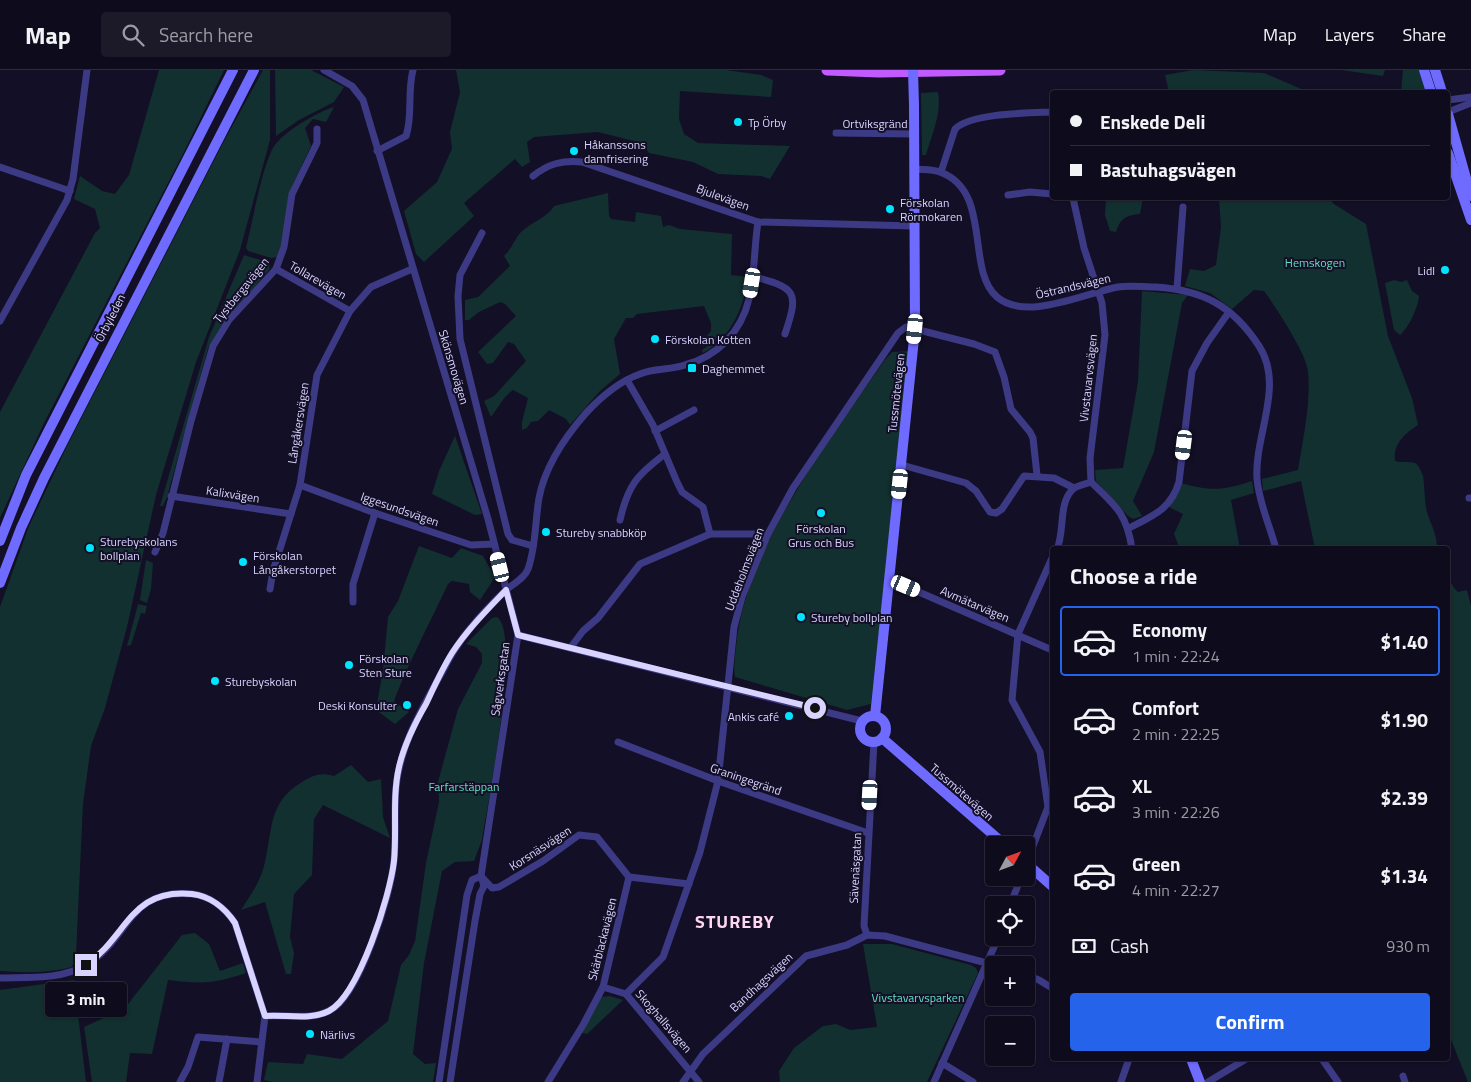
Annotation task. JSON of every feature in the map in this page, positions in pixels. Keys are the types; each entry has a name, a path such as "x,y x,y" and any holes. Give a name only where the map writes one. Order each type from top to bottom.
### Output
{"main road":[{"name":"Örbyleden","path":"0,540 30,467 233,70"},
{"name":"Örbyleden","path":"0,583 21,528 44,478 254,70"},
{"path":"827,70 879,72 1000,70"},
{"name":"Tussmötevägen","path":"875,716 915,329 913,70"},
{"path":"1424,70 1430,90"},
{"path":"1435,70 1441,90"},
{"path":"1450,120 1471,196"},
{"path":"1450,159 1471,220"},
{"path":"870,716 875,716 883,721 885,727 878,740 866,740 860,730 862,721 870,716"},
{"name":"Tussmötevägen","path":"878,740 994,836"},
{"path":"1035,872 1050,884"},
{"path":"1192,1061 1200,1082"}],"street":[{"path":"0,321 70,191 77,156 87,70"},
{"name":"Skönsmovägen","path":"324,70 358,92 363,100 506,590"},
{"path":"377,150 406,136 409,128 409,87 413,70"},
{"path":"1450,100 1471,97"},
{"path":"1450,112 1471,103"},
{"path":"914,169 941,172 955,129 960,124 994,117 1050,112"},
{"name":"Tystbergavägen","path":"155,552 163,533 171,496 213,346 229,320 276,269 284,247 292,194 317,143 317,129"},
{"name":"Ortviksgränd","path":"836,134 914,134"},
{"name":"Bjulevägen","path":"533,176 550,164 568,161 582,162 758,222 914,226"},
{"path":"0,167 70,191"},
{"name":"Östrandsvägen","path":"941,172 958,186 968,200 976,222 983,274 987,287 998,299 1018,307 1037,308 1120,287 1177,288 1207,297 1229,312 1246,328 1264,354 1267,370 1270,393 1258,452 1257,478 1275,546"},
{"path":"1008,195 1030,192 1050,194"},
{"name":"Vivstavarvsvägen","path":"1073,200 1084,248 1098,292 1105,335 1090,458 1091,482"},
{"path":"1177,288 1183,207"},
{"path":"265,1016 315,1016 337,1006 352,988 378,924 390,887 394,861 396,784 402,757 418,718 452,654 477,620 506,590 528,571 540,496 555,456 587,412 626,380 654,370 686,365 719,349 737,330 749,299 758,222"},
{"path":"482,233 460,274 458,296 460,339 508,534 512,540 533,546"},
{"name":"Tollarevägen","path":"276,269 350,311"},
{"name":"Långåkersvägen","path":"270,589 273,570 300,485 317,375 350,311 372,287 412,269"},
{"path":"752,276 778,283 787,288 793,295 794,304 785,334"},
{"path":"1129,528 1147,519 1169,504 1174,497 1179,482 1192,371 1207,343 1229,312"},
{"name":"Uddeholmsvägen","path":"626,994 663,958 710,819 718,781 734,627 742,597 768,534 793,488 898,332 906,327 915,329"},
{"path":"915,329 981,346 995,352 1004,377 1010,409 1033,438 1037,475"},
{"path":"626,380 655,430 682,492 703,507 710,534"},
{"path":"655,430 694,410"},
{"path":"620,520 626,496 638,477 665,454"},
{"path":"902,465 966,483 976,492 990,512 996,513 1002,508 1024,476 1037,475 1054,478 1074,488"},
{"path":"1058,546 1067,498 1074,488 1091,482 1121,513 1129,528 1132,546"},
{"name":"Iggesundsvägen","path":"300,485 375,514 471,545 494,544"},
{"name":"Kalixvägen","path":"171,496 291,514"},
{"path":"353,602 353,584 375,514"},
{"path":"571,646 582,631 598,618 635,568 710,534 768,534"},
{"path":"1035,842 1050,805 1040,752 1012,700 1018,634 1050,562"},
{"name":"Avmätarvägen","path":"889,579 1050,649"},
{"name":"Sågverksgatan","path":"450,1082 475,921 480,894 484,886 481,876 518,635 506,590"},
{"path":"518,635 571,646 862,721"},
{"name":"Sävenäsgatan","path":"867,936 864,926 868,833 878,740"},
{"name":"Graningegränd","path":"618,742 718,781 868,833"},
{"name":"Korsnäsvägen","path":"481,876 492,888 499,887 543,861 579,835 589,835 597,837 629,877"},
{"name":"Sågverksgatan","path":"439,1082 467,895 472,880 481,876"},
{"path":"629,877 689,884"},
{"name":"Skärblackavägen","path":"548,1082 583,1026 602,987 629,877"},
{"path":"0,978 70,973 94,960 140,907 157,896 171,893 198,895 211,900 228,913 235,923 265,1016 257,1082"},
{"name":"Bandhagsvägen","path":"683,1082 690,1069 702,1054 796,963 806,956 847,945 867,936 885,936 985,963"},
{"path":"934,1082 985,974"},
{"path":"1035,979 1050,987"},
{"name":"Skoghallsvägen","path":"602,987 626,994 699,1082"},
{"path":"180,1082 188,1067 198,1036 261,1042"},
{"path":"219,1082 227,1039"},
{"path":"1120,1082 1128,1061"},
{"path":"1208,1082 1243,1061"},
{"path":"1323,1061 1338,1082"},
{"path":"942,1063 973,1082"}],"green space":[{"path":"159,70 224,70 183,154 44,423 0,518 0,412 95,233 100,228 95,209 74,199 80,176 102,191 115,194 129,175"},
{"path":"263,70 270,70 270,140 240,250 196,362 156,495 127,627 105,708 91,746 83,804 76,955 72,967 63,969 36,972 0,971 0,607 29,526 68,444 223,143"},
{"path":"275,70 311,70 344,87 334,102 299,120 276,136"},
{"path":"456,70 726,70 761,75 773,80 771,97 680,91 679,119 684,134 698,143 790,146 770,179 761,176 718,174 693,162 649,153 642,143 598,132 534,137 527,142 530,162 522,167 515,159 464,203 474,216 424,262 416,254 404,211 437,182 452,149 450,132 460,92"},
{"path":"1193,70 1264,73 1303,90 1169,90 1165,75"},
{"path":"1341,70 1385,70 1383,76"},
{"path":"1403,70 1419,70 1424,90 1401,90"},
{"path":"938,92 939,108 936,124 926,155 922,155 921,93"},
{"path":"334,107 326,122 313,119 305,128 311,146 292,186 277,257 271,258 248,251 246,248 265,167 273,148 277,142 300,124 318,113"},
{"path":"608,193 609,216 611,219 635,222 636,212 661,216 663,227 669,225 680,229 732,234 731,275 749,277 735,321 722,338 703,353 702,350 708,346 705,338 711,331 711,323 704,306 637,314 633,318 626,318 614,339 620,374 600,391 570,425 566,419 549,410 538,421 531,422 527,428 522,430 528,398 513,390 491,417 484,401 494,396 526,361 514,344 508,342 493,363 487,364 478,352 516,316 505,304 500,302 479,312 469,320 465,320 465,300 478,297 510,266 504,256 518,235 547,214 554,206"},
{"path":"1106,200 1143,200 1140,214 1127,217 1119,224 1116,232 1110,231 1105,215"},
{"name":"Hemskogen","path":"1219,200 1331,200 1366,224 1388,336 1412,398 1418,425 1400,440 1396,449 1395,461 1415,463 1421,471 1424,480 1427,512 1437,546 1314,546 1301,481 1263,491 1262,479 1298,470 1307,408 1308,371 1296,342 1264,291 1254,290 1232,309 1210,293 1185,286 1190,269 1204,271 1216,265 1221,227"},
{"path":"244,255 270,263 269,270 222,325 208,348 167,497 163,506 160,506 209,337"},
{"path":"1394,280 1401,282 1407,280 1412,291 1419,296 1412,317 1400,335 1394,330 1385,283"},
{"path":"1142,291 1188,295 1182,303 1154,452 1133,501 1142,516 1133,519 1096,481 1095,470 1123,468 1138,382"},
{"path":"910,351 871,704 847,710 735,677 736,647 743,609 755,572 772,534 815,461 884,361 892,352"},
{"path":"455,436 482,514 475,515 432,494 439,471"},
{"path":"1252,481 1254,493 1231,500 1239,546 1179,546 1174,534 1183,514 1167,506 1180,483 1208,489 1232,487"},
{"path":"419,546 452,558 461,548 483,556 495,577 480,600 470,592 469,584 452,581 448,584 394,701 409,712 395,724 376,710 383,670 388,617 398,601"},
{"path":"146,560 153,563 151,589 147,603 140,600"},
{"path":"1450,580 1458,592 1467,590 1471,606 1471,1082 1468,1082 1450,1037"},
{"path":"138,604 147,606 145,614 141,613 131,645 127,646"},
{"name":"Farfarstäppan","path":"497,617 504,630 506,654 505,686 496,759 482,840 474,861 455,862 442,871 424,963 413,1054 425,1064 436,1063 433,1082 273,1082 264,1080 268,1062 303,1064 307,1054 342,1059 388,1021 401,965 409,955 415,941 426,863 439,802 438,782 458,709 482,663 482,654 476,647 466,644 492,618"},
{"path":"351,765 368,782 381,779 383,817 390,838 323,805 314,819 312,875 294,894 290,937 294,953 291,974 286,974 265,902 241,910 260,878 273,819 283,799 291,790 310,778 321,774 334,776"},
{"path":"195,933 209,944 220,971 243,963 246,973 208,982 168,980 152,1054 130,1053 126,1082 92,1082 84,1027 125,1008 182,935"},
{"name":"Vivstavarvsparken","path":"863,944 892,944 971,965 976,968 978,973 927,1082 780,1082 779,1071 794,1048 823,1026 836,1024 850,1030 877,1027"},
{"path":"74,980 86,1082 0,1082 0,990"},
{"path":"610,996 623,1000 587,1034 579,1032 599,997"}],"place":[{"name":"Tp Örby","path":"738,122"},
{"name":"Håkanssons damfrisering","path":"574,151"},
{"name":"Förskolan Rörmokaren","path":"890,209"},
{"name":"Lidl","path":"1445,270"},
{"name":"Förskolan Kotten","path":"655,339"},
{"name":"Daghemmet","path":"692,368"},
{"name":"Förskolan Grus och Bus","path":"821,513"},
{"name":"Stureby snabbköp","path":"546,532"},
{"name":"Sturebyskolans bollplan","path":"90,548"},
{"name":"Förskolan Långåkerstorpet","path":"243,562"},
{"name":"Stureby bollplan","path":"801,617"},
{"name":"Förskolan Sten Sture","path":"349,665"},
{"name":"Sturebyskolan","path":"215,681"},
{"name":"Deski Konsulter","path":"407,705"},
{"name":"Ankis café","path":"789,716"},
{"name":"Närlivs","path":"310,1034"}],"district":[{"name":"STUREBY","path":"735,921"}],"route":[{"path":"86,965 101,953 140,907 157,896 171,893 198,895 211,900 228,913 235,923 265,1016 315,1016 337,1006 352,988 378,924 390,887 394,861 396,784 402,757 418,718 452,654 477,620 506,590 518,635 571,646 815,708"}]}
